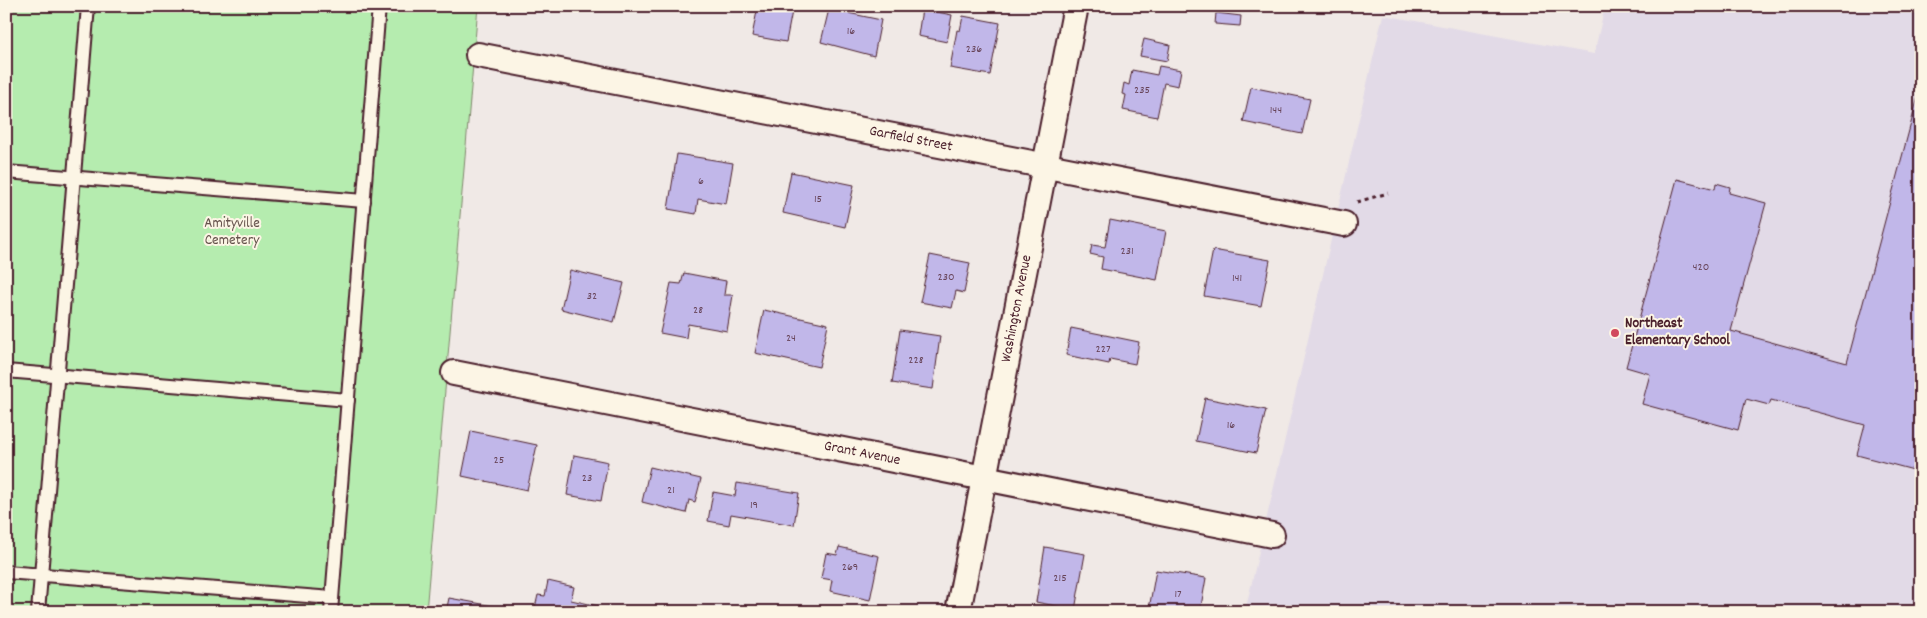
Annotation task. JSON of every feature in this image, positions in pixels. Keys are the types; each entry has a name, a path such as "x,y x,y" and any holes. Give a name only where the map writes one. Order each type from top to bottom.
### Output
{"street":[{"name":"Washington Avenue","path":"958,612 1076,6"},
{"name":"Garfield Street","path":"478,55 1344,224"},
{"name":"Grant Avenue","path":"454,373 985,476 1272,535"}],"lane":[{"path":"38,612 88,6"},
{"path":"331,612 379,6"},
{"path":"6,172 364,201"},
{"path":"6,371 348,400"},
{"path":"6,572 332,598"}],"shaded area":[{"name":"Northeast Elementary School","path":"1605,6 1921,6 1921,612 1245,612 1383,15 1594,54"}],"green space":[{"name":"Amityville Cemetery","path":"6,6 478,6 426,612 6,612"}],"building":[{"path":"758,6 793,6 786,42 752,36"},
{"path":"829,9 881,20 874,56 821,42"},
{"path":"922,9 952,15 947,42 918,36"},
{"path":"1216,13 1241,16 1240,26 1215,24"},
{"path":"963,16 1000,23 990,75 950,68 957,30 960,31"},
{"path":"1144,39 1170,45 1167,61 1140,56"},
{"path":"1159,66 1181,70 1178,86 1164,83 1157,117 1123,110 1126,95 1122,94 1124,83 1129,85 1132,70 1157,75"},
{"path":"1251,87 1310,99 1302,134 1243,122"},
{"path":"1919,93 1921,472 1857,455 1865,425 1771,400 1769,405 1746,399 1738,430 1642,404 1650,374 1626,367 1677,179 1715,189 1716,183 1730,187 1729,193 1766,203 1731,331 1847,363"},
{"path":"677,154 733,163 726,204 698,199 696,214 668,209"},
{"path":"791,172 854,185 845,227 783,213"},
{"path":"1110,220 1166,231 1157,280 1101,269 1103,257 1090,254 1092,245 1105,247"},
{"path":"1213,250 1270,260 1261,306 1204,296"},
{"path":"930,255 970,263 964,293 956,291 952,308 920,302"},
{"path":"570,270 624,283 614,322 561,309"},
{"path":"684,273 726,281 724,295 733,295 727,331 688,324 686,338 660,333 671,283 681,284"},
{"path":"764,310 828,324 819,367 755,353"},
{"path":"1071,328 1139,342 1135,364 1110,359 1109,364 1066,355"},
{"path":"900,330 940,336 933,389 892,383"},
{"path":"1205,398 1266,410 1256,453 1196,441"},
{"path":"471,431 537,445 527,490 462,476"},
{"path":"574,455 608,462 601,501 567,495"},
{"path":"650,467 701,479 695,502 689,500 686,513 642,502"},
{"path":"737,483 799,493 794,525 731,514 729,525 708,521 713,492 735,496"},
{"path":"839,547 879,556 870,600 830,591 832,580 821,578 826,553 837,555"},
{"path":"1045,547 1085,554 1075,610 1036,602"},
{"path":"1156,570 1206,578 1200,612 1165,612 1149,609"},
{"path":"548,581 574,587 571,600 598,606 596,612 534,612 538,595 545,596"},
{"path":"449,598 504,608 503,612 446,612"}],"place":[{"name":"Northeast Elementary School","path":"1615,333"}]}
